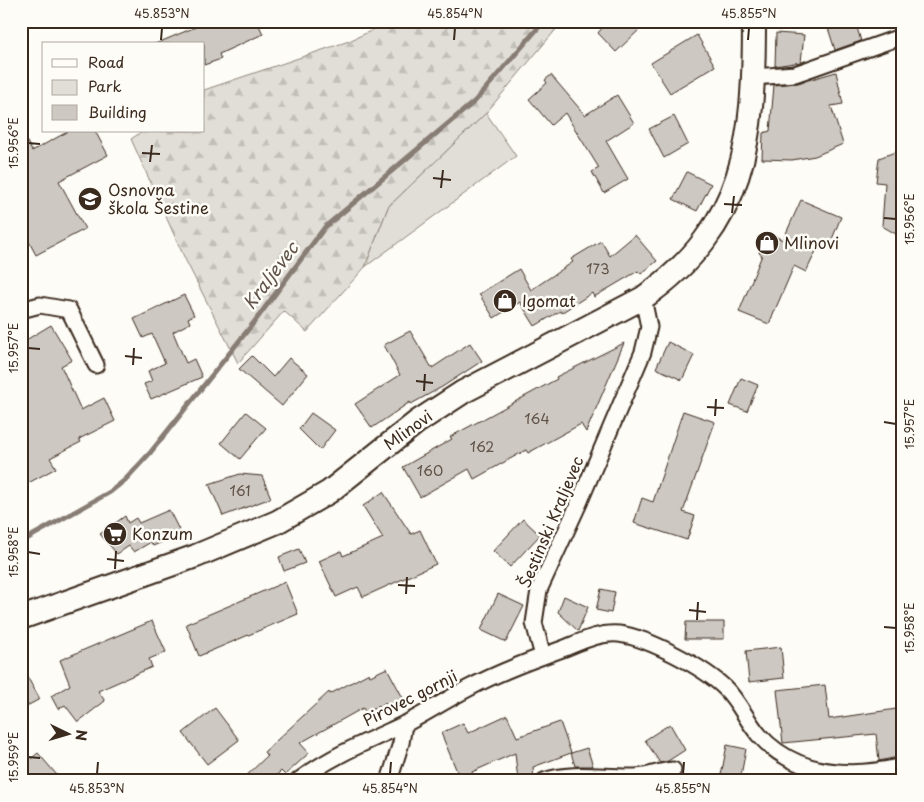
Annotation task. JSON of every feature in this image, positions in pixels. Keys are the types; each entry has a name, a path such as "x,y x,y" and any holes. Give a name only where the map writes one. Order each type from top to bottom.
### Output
{"main road":[{"name":"Mlinovi","path":"21,618 196,556 293,514 329,492 417,422 463,392 643,298 682,267 704,241 721,214 741,169 748,144 754,77 754,21"}],"street":[{"path":"754,77 795,74 903,36"},
{"name":"Šestinski Kraljevec","path":"543,656 534,622 539,590 579,503 643,352 649,328 643,298"},
{"path":"21,310 40,305 69,310 96,365"},
{"path":"543,656 605,634 633,637 686,662 726,689 759,735 788,759 808,767 842,773 877,772 903,766"},
{"name":"Pirovec gornji","path":"298,781 348,750 404,724 488,678 543,656"},
{"path":"389,781 401,743 404,724"},
{"path":"544,781 570,776 641,777 660,771 672,770"}],"green space":[{"path":"392,21 563,21 486,113 388,207 365,267 307,332 284,311 238,363 185,259 131,139 142,132 205,132 205,90 349,41"},
{"path":"486,113 516,156 365,267 388,207"}],"building":[{"path":"210,21 257,21 263,34 219,54 221,59 205,65 205,42 160,42"},
{"path":"594,21 633,21 640,29 616,52 598,33 602,28"},
{"path":"855,21 861,41 835,50 828,28"},
{"path":"776,33 804,35 801,62 775,66"},
{"path":"697,35 715,66 670,93 651,63"},
{"path":"836,72 843,104 831,106 843,144 815,156 792,160 762,159 763,133 770,131 774,85 798,83"},
{"path":"551,75 585,115 617,95 634,123 606,141 628,179 604,193 592,172 599,168 565,113 551,125 529,99 547,83 545,80"},
{"path":"674,116 688,144 664,158 649,129"},
{"path":"21,131 32,151 67,132 96,132 108,155 59,181 85,229 36,255 21,227"},
{"path":"903,149 903,238 882,226 885,183 876,182 879,158"},
{"path":"687,172 711,184 697,211 673,199"},
{"path":"801,200 841,217 828,249 819,245 806,272 794,266 769,324 739,312 762,255 759,253 768,233 783,240"},
{"path":"635,235 657,261 641,274 638,271 594,297 592,293 561,313 560,311 535,326 520,302 494,318 479,294 519,269 531,290 573,262 571,259 601,241 610,256"},
{"path":"184,295 194,315 188,318 190,323 173,332 186,363 194,359 202,377 151,399 144,384 152,381 148,371 165,363 152,334 143,338 134,319"},
{"path":"51,325 72,360 61,366 81,410 104,398 115,421 79,439 81,442 50,458 56,468 21,487 21,343"},
{"path":"410,331 432,368 470,343 482,361 442,387 411,404 410,402 372,428 355,404 400,375 384,345"},
{"path":"668,342 694,355 682,380 656,368"},
{"path":"624,343 586,432 581,424 528,453 526,450 474,479 469,469 420,497 403,467 452,439 450,437 557,379 556,377"},
{"path":"252,356 273,377 289,358 308,374 282,406 239,369"},
{"path":"741,378 758,385 747,411 730,405"},
{"path":"683,411 715,422 683,512 695,516 687,540 634,523 642,498 653,502"},
{"path":"246,412 266,428 240,459 221,443"},
{"path":"311,413 335,430 320,450 299,429"},
{"path":"240,474 262,476 271,498 223,516 209,484"},
{"path":"383,492 411,534 420,530 436,564 363,597 358,587 336,597 319,561 341,551 343,556 383,538 363,506"},
{"path":"169,510 181,534 153,546 151,542 134,552 129,546 117,554 100,534 125,516 128,523 136,518 139,523"},
{"path":"523,519 540,535 510,567 493,551"},
{"path":"299,549 305,563 284,571 279,557"},
{"path":"285,582 298,614 199,656 186,624"},
{"path":"601,589 615,592 611,613 596,610"},
{"path":"498,594 524,606 506,642 481,630"},
{"path":"564,596 588,607 578,631 558,612"},
{"path":"152,621 166,652 149,659 152,667 98,691 105,701 78,722 65,705 58,709 51,696 70,685 60,660"},
{"path":"686,622 724,622 724,639 685,639"},
{"path":"781,647 784,678 749,682 746,651"},
{"path":"21,666 40,699 21,709"},
{"path":"387,668 403,698 386,706 385,703 366,713 363,708 300,743 309,753 285,775 281,771 270,781 241,781 267,756 264,752 329,692 330,694 369,673 370,676"},
{"path":"825,685 829,719 903,708 903,745 897,746 898,757 879,761 876,734 783,743 777,690"},
{"path":"215,708 239,740 207,764 183,733"},
{"path":"507,715 517,737 560,722 571,753 533,767 534,781 518,781 515,753 472,772 475,781 461,781 441,733 463,723 468,733"},
{"path":"670,724 685,750 668,761 660,763 645,740"},
{"path":"727,745 746,749 740,781 720,781"},
{"path":"587,748 593,766 575,766 571,753"},
{"path":"38,753 62,781 21,781 21,767"}],"waterway":[{"name":"Kraljevec","path":"21,542 110,492 125,480 150,453 255,321 325,227 475,101 544,21"}],"place":[{"name":"Osnovna škola Šestine","path":"90,199"},
{"name":"Mlinovi","path":"767,243"},
{"name":"Igomat","path":"505,301"},
{"name":"Konzum","path":"115,534"}]}
